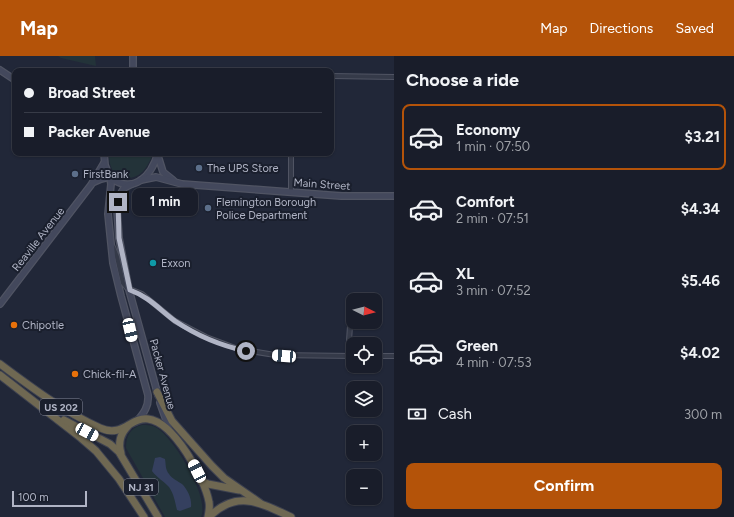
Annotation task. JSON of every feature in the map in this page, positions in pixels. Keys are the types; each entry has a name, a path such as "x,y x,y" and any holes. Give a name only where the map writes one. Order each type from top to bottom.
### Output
{"highway":[{"name":"US 202","path":"0,364 44,397 100,427 115,430 122,429 137,421"},
{"name":"US 202","path":"0,375 96,451 119,479 144,517"},
{"path":"157,392 169,416 181,432 220,475 260,503 291,517"},
{"name":"NJ 31","path":"42,407 110,444 119,452 158,517"},
{"path":"137,421 145,419 154,420 171,433 192,463 201,480 209,500 209,517"},
{"path":"123,458 120,451 120,442 124,431 130,425"},
{"path":"201,480 208,484 244,492"},
{"path":"144,494 153,517"},
{"path":"209,517 220,508 234,502 250,501 260,503"}],"main road":[{"path":"133,56 133,68"},
{"path":"0,70 12,78"},
{"path":"104,156 104,162 109,177 120,184 132,184 141,180 150,172 157,156"},
{"path":"159,156 163,172 176,182"},
{"name":"Reaville Avenue","path":"0,304 91,185 100,172 104,162"},
{"name":"Reaville Avenue","path":"91,185 98,180 109,177"},
{"name":"Packer Avenue","path":"109,177 108,214 110,241 117,278 148,395 148,404 137,421"},
{"name":"Main Street","path":"141,180 156,177 176,182 341,196 394,196"},
{"name":"Packer Avenue","path":"132,184 124,188 119,195 117,209 121,250 157,392 165,420 171,433"}],"street":[{"path":"334,76 394,77"},
{"path":"291,156 291,192"},
{"path":"110,241 117,257 123,283 127,288 142,294 175,321 195,332 238,349 275,355 346,356"},
{"path":"382,356 394,356"},
{"path":"142,374 152,371"}],"shaded area":[{"path":"58,56 95,56 96,66 61,58"},
{"path":"109,156 152,156 143,171 131,178 125,178 123,173 119,173 117,175 111,168"},
{"path":"142,425 150,425 157,428 164,434 181,456 196,483 202,508 201,517 165,517 126,448 128,436 132,430"}],"water":[{"path":"160,457 165,459 170,476 182,484 186,489 190,498 191,507 180,511 177,510 169,487 152,471 155,458"}],"place":[{"name":"The UPS Store","path":"199,168"},
{"name":"FirstBank","path":"75,174"},
{"name":"Flemington Borough Police Department","path":"208,208"},
{"name":"Exxon","path":"153,263"},
{"name":"Chipotle","path":"14,325"},
{"name":"Chick-fil-A","path":"75,374"}],"route":[{"path":"118,202 119,238 122,260 130,290 142,294 175,321 195,332 246,351"}]}
